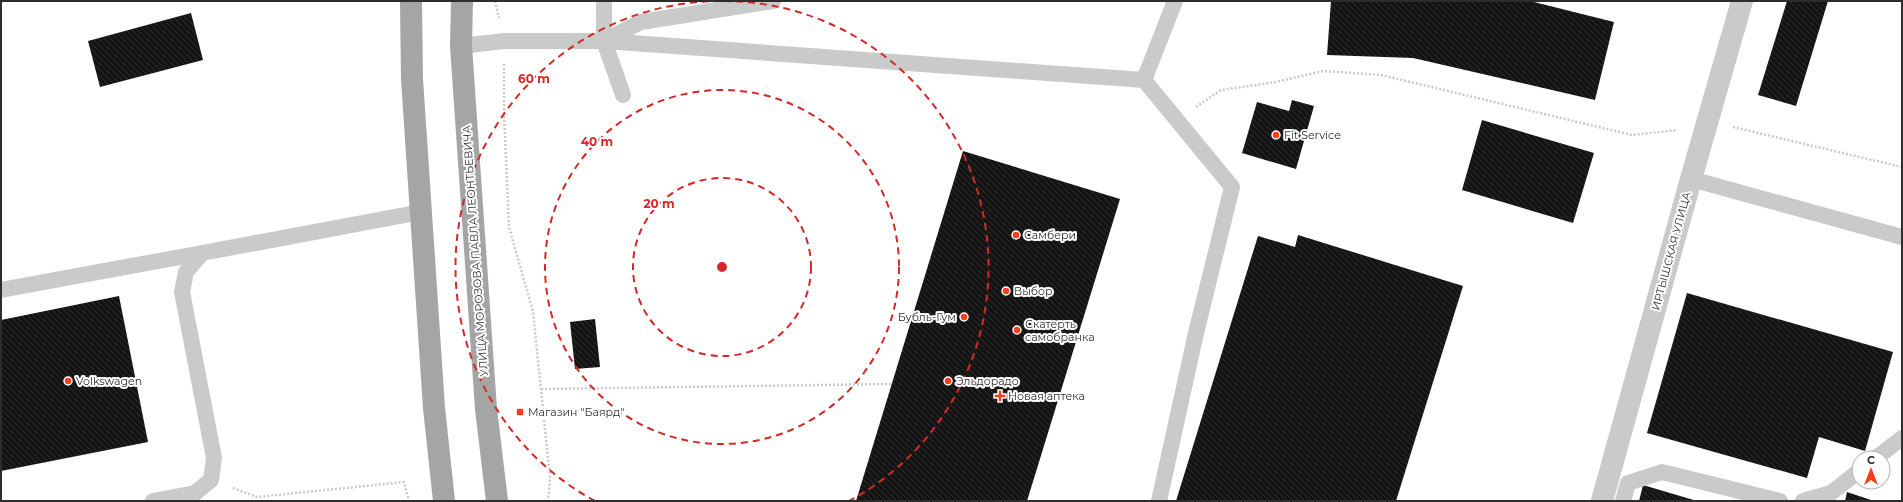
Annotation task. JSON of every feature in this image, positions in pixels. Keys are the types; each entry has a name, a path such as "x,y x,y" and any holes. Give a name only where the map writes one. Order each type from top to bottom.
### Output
{"main road":[{"path":"411,1 412,79 434,408 444,501"},
{"name":"УЛИЦА МОРОЗОВА ПАВЛА ЛЕОНТЬЕВИЧА","path":"462,1 461,46 486,409 497,501"}],"street":[{"name":"ИРТЫШСКАЯ УЛИЦА","path":"1602,501 1742,1"}],"lane":[{"path":"604,1 604,41 623,95"},
{"path":"604,41 641,22 773,1"},
{"path":"1144,80 1174,1"},
{"path":"461,46 504,41 604,41 1144,80 1232,188 1196,333 1158,501"},
{"path":"1691,179 1902,237"},
{"path":"1,290 421,212"},
{"path":"153,501 195,493 211,480 214,458 182,292 186,272 202,253"},
{"path":"1886,450 1902,438"},
{"path":"1623,501 1628,483 1662,472 1780,501"},
{"path":"1803,501 1831,493 1848,486 1851,482"}],"path":[{"path":"504,41 504,114 509,227 533,312 550,478 548,501"},
{"path":"1190,112 1221,90 1276,82 1323,71 1381,75 1632,135 1727,125 1902,167"},
{"path":"541,389 892,384"},
{"path":"211,480 257,497 404,482 409,501"}],"building":[{"path":"1331,1 1530,1 1614,22 1595,100 1413,58 1327,55"},
{"path":"1787,1 1828,1 1796,106 1758,95"},
{"path":"191,13 203,60 100,87 88,41"},
{"path":"1292,100 1314,106 1296,169 1242,153 1257,102 1289,111"},
{"path":"1482,120 1594,153 1573,223 1462,190"},
{"name":"Выбор","path":"963,151 1120,199 1027,501 856,501"},
{"path":"1298,235 1463,286 1396,501 1176,501 1258,236 1295,247"},
{"path":"1687,293 1893,352 1865,450 1819,437 1807,478 1647,433"},
{"name":"Volkswagen","path":"119,296 148,442 1,471 1,320"},
{"path":"595,319 600,367 575,369 570,322"},
{"path":"1643,485 1697,501 1639,501"},
{"path":"1847,492 1874,501 1845,501"}],"place":[{"name":"Fit Service","path":"1276,135"},
{"name":"Самбери","path":"1016,235"},
{"name":"Выбор","path":"1006,291"},
{"name":"Бубль-Гум","path":"964,317"},
{"name":"Скатерть самобранка","path":"1017,330"},
{"name":"Volkswagen","path":"68,381"},
{"name":"Эльдорадо","path":"948,381"},
{"name":"Новая аптека","path":"1000,396"},
{"name":"Магазин \"Баярд\"","path":"520,412"}]}
